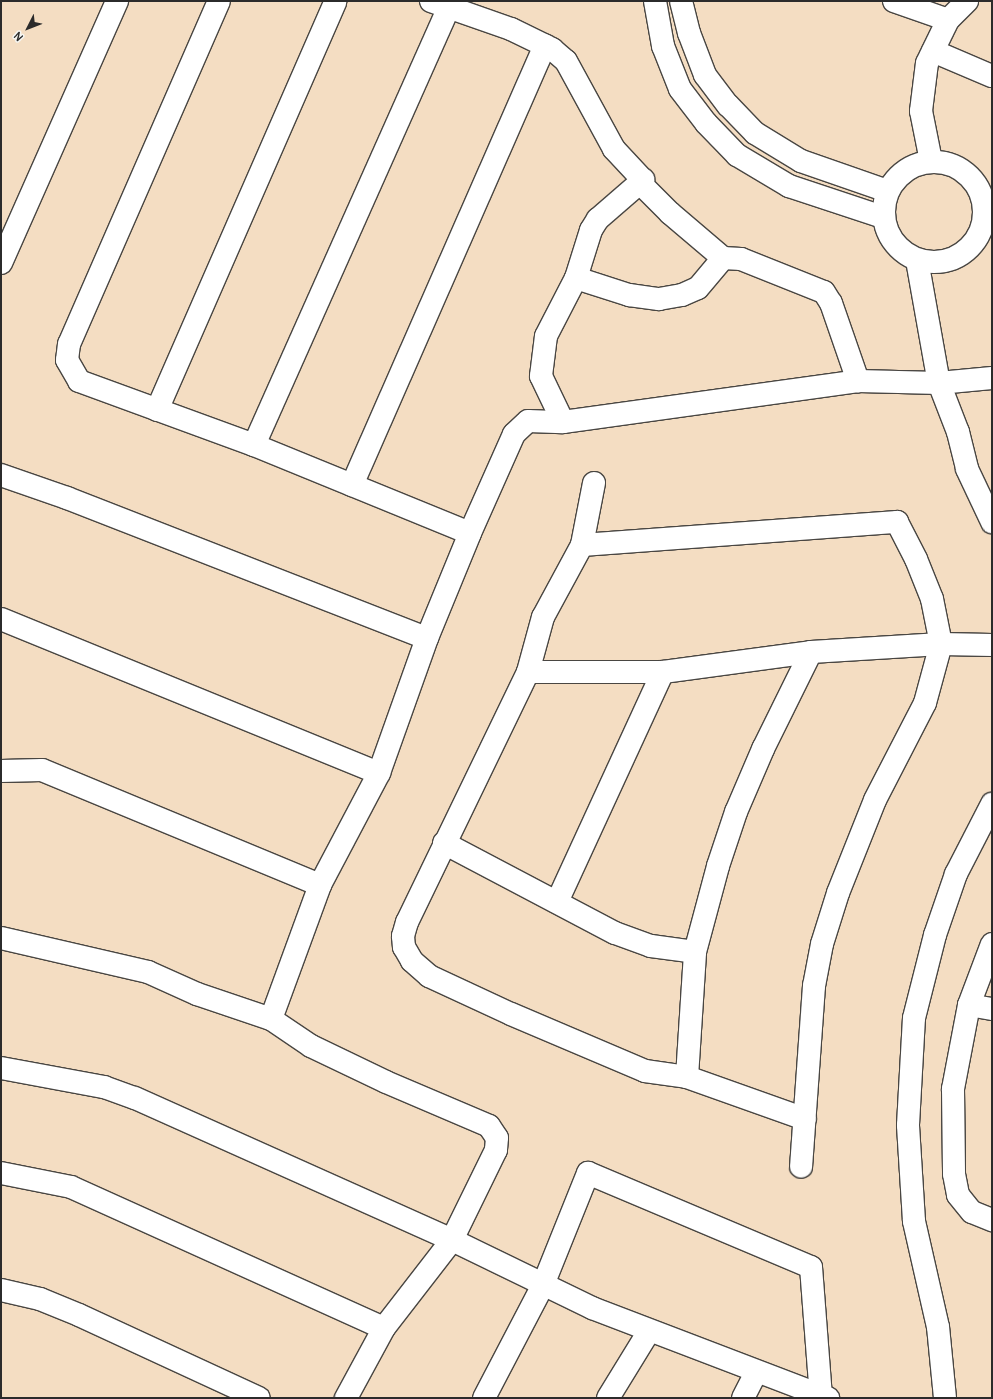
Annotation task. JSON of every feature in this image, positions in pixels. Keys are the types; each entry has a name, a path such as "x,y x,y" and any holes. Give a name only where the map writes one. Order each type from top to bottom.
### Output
{"street":[{"path":"1,264 117,1"},
{"path":"219,1 69,344 67,360 79,381 254,445 470,533"},
{"path":"157,410 336,1"},
{"path":"655,1 663,46 680,89 706,123 737,156 789,186 883,217"},
{"path":"682,1 689,33 705,75 728,105 755,133 801,161 887,192"},
{"path":"894,1 948,20"},
{"path":"931,162 921,111 927,63 948,20 967,1"},
{"path":"254,445 440,4 511,29 545,46 566,61 614,149 643,180 642,185 670,213 723,258 741,258 824,292 831,303 858,381"},
{"path":"352,485 545,46"},
{"path":"933,51 992,76"},
{"path":"931,162 946,163 964,172 988,201 982,228 968,250 945,261 931,263 917,260 904,253 894,243 883,217 887,192 905,170 931,162"},
{"path":"563,422 541,376 542,353 546,336 576,278 591,230 598,219 643,180"},
{"path":"576,278 629,296 659,299 682,295 698,288 723,258"},
{"path":"917,260 939,383 958,432 967,469 992,522"},
{"path":"271,1019 320,885 379,773 427,638 470,533 514,434 528,420 563,422 858,381 939,383 992,378"},
{"path":"1,475 67,498 427,638"},
{"path":"594,483 582,545 543,617 528,672 444,843 405,929 404,947 412,961 429,976 645,1072 687,1077 805,1119"},
{"path":"582,545 897,522 916,558 932,599 941,644 925,703 875,800 838,893 822,944 814,986 801,1167"},
{"path":"1,619 379,773"},
{"path":"528,672 663,672 811,652 941,644 992,644"},
{"path":"687,1077 695,952 718,866 736,812 763,749 811,652"},
{"path":"557,902 663,672"},
{"path":"1,771 42,770 320,885"},
{"path":"945,1398 938,1328 914,1221 908,1125 914,1018 935,935 956,874 992,804"},
{"path":"444,843 615,933 651,946 695,952"},
{"path":"1,938 148,972 197,994 271,1019 311,1046 386,1082 489,1126 497,1138 496,1150 452,1240 384,1328 346,1398"},
{"path":"992,944 969,1005 953,1089 954,1174 958,1195 972,1212 992,1220"},
{"path":"969,1005 992,1009"},
{"path":"1,1068 104,1087 135,1098 452,1240 543,1285 649,1331 823,1397 811,1267 588,1173 543,1285 484,1398"},
{"path":"1,1172 71,1187 384,1328"},
{"path":"1,1290 40,1299 79,1315 260,1398"},
{"path":"608,1398 649,1331"},
{"path":"743,1398 756,1372"}]}
